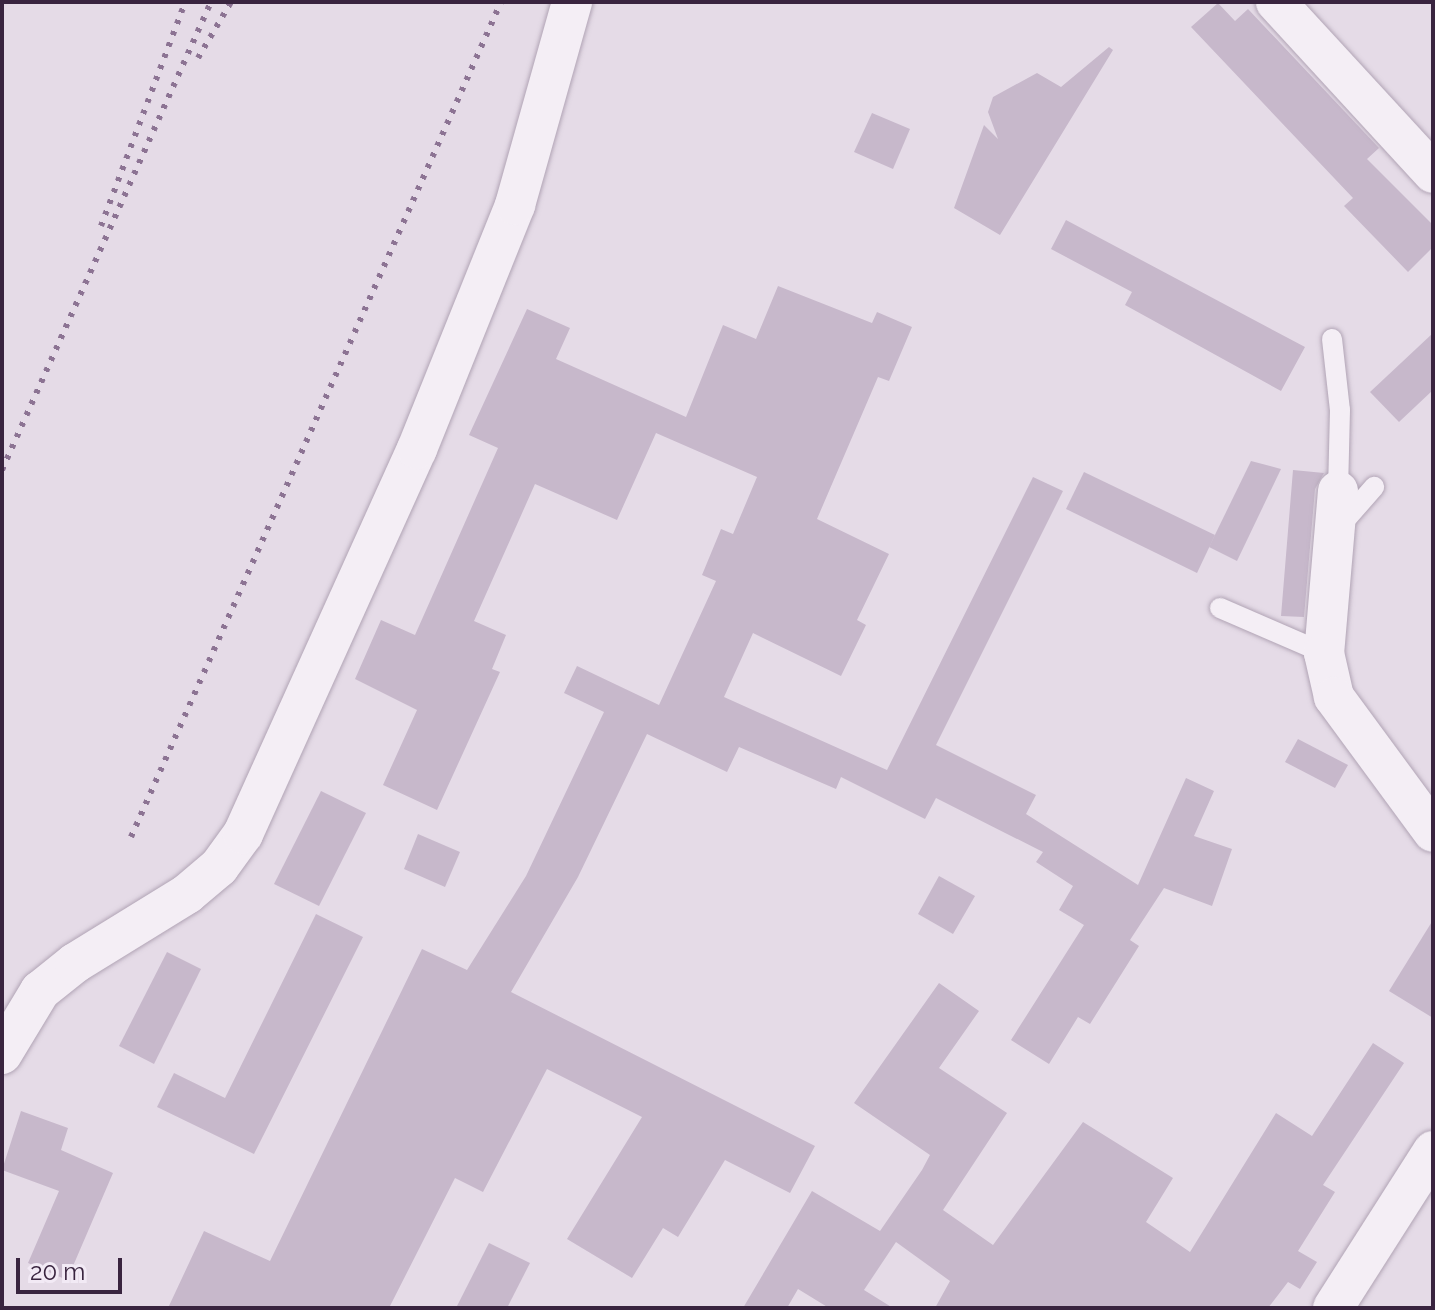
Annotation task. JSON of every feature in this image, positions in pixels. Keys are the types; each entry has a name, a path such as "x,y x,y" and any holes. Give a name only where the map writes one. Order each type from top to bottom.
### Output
{"street":[{"path":"2,1054 40,991 85,956 187,894 219,867 243,834 417,449 515,205 572,2"},
{"path":"1276,2 1433,173"},
{"path":"1350,502 1324,653 1334,697 1428,812"},
{"path":"1333,1308 1433,1151"}],"lane":[{"path":"1332,339 1350,502"},
{"path":"1220,608 1324,653"}],"building":[{"path":"1218,3 1235,21 1248,9 1379,148 1367,159 1433,225 1433,247 1408,272 1344,206 1353,198 1191,27"},
{"path":"1109,47 1113,50 1000,235 954,208 984,125 998,139 988,112 993,97 1037,73 1061,87"},
{"path":"872,113 910,129 893,169 854,152"},
{"path":"1066,220 1305,347 1281,391 1125,305 1132,292 1051,249"},
{"path":"778,286 872,323 877,312 912,327 889,381 878,377 817,519 889,554 857,620 866,625 841,676 753,633 724,697 887,770 1033,477 1063,491 936,745 1036,795 1026,814 1138,885 1186,778 1214,791 1194,836 1232,849 1212,906 1164,888 1130,940 1139,946 1090,1024 1078,1017 1049,1064 1011,1040 1084,925 1059,910 1073,886 1036,862 1043,852 936,798 925,819 841,777 836,789 739,747 727,772 647,734 578,877 511,992 815,1146 790,1193 725,1160 678,1237 663,1228 632,1278 567,1239 642,1117 547,1069 483,1192 455,1178 389,1308 168,1308 204,1231 270,1261 422,949 467,970 526,876 604,712 564,693 577,666 659,705 716,581 702,575 721,529 733,534 757,477 656,433 617,520 535,484 474,621 506,635 492,669 500,672 437,810 383,785 417,710 355,679 381,620 415,635 498,448 469,435 527,309 570,328 556,359 686,417 723,325 756,339"},
{"path":"1433,333 1433,390 1399,422 1370,392"},
{"path":"1251,461 1281,469 1237,561 1209,547"},
{"path":"1293,470 1324,473 1315,489 1304,617 1281,616"},
{"path":"1084,472 1215,535 1197,573 1066,509"},
{"path":"1298,739 1348,765 1335,788 1285,762"},
{"path":"321,791 366,813 319,906 274,884"},
{"path":"418,834 460,852 445,887 404,869"},
{"path":"939,876 975,896 953,934 918,914"},
{"path":"316,914 363,937 254,1154 157,1107 174,1073 225,1098"},
{"path":"1433,920 1433,1018 1389,991"},
{"path":"167,952 201,969 154,1064 119,1046"},
{"path":"939,983 979,1011 939,1068 1007,1113 943,1210 993,1245 1083,1122 1173,1178 1146,1222 1190,1252 1276,1113 1312,1136 1373,1043 1404,1063 1323,1185 1335,1192 1298,1251 1317,1262 1300,1289 1288,1282 1268,1308 935,1308 950,1281 896,1242 864,1290 893,1308 829,1308 798,1289 787,1308 743,1308 812,1191 880,1231 922,1170 930,1155 854,1103"},
{"path":"21,1111 68,1128 61,1150 113,1173 67,1280 28,1263 59,1191 2,1170"},
{"path":"489,1243 530,1263 507,1308 456,1308"}],"railway":[{"path":"101,226 185,2"},
{"path":"2,470 211,2"},
{"path":"198,58 231,2"},
{"path":"131,837 501,2"}]}
